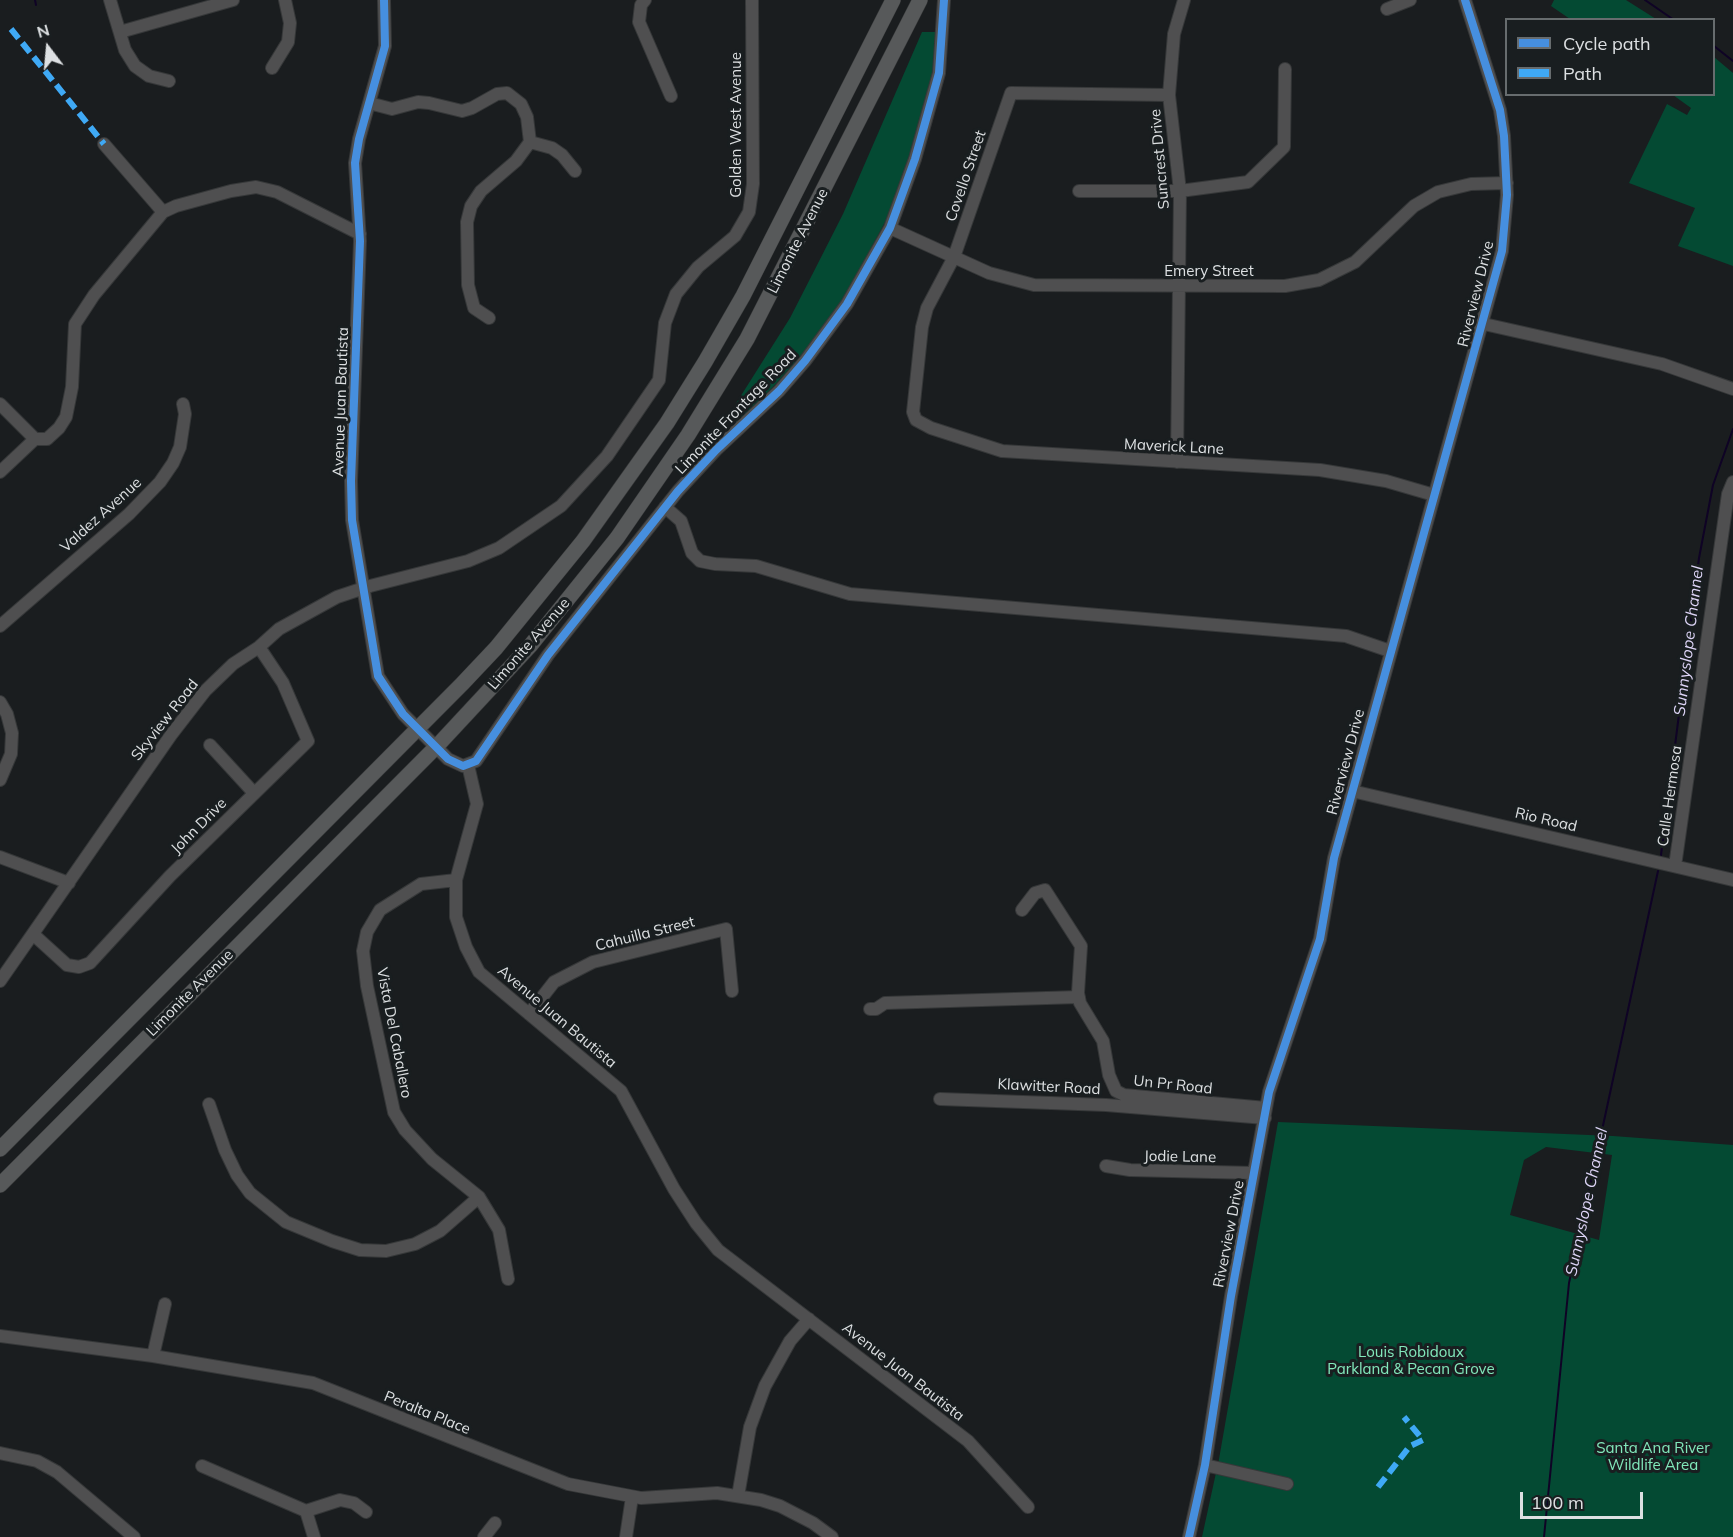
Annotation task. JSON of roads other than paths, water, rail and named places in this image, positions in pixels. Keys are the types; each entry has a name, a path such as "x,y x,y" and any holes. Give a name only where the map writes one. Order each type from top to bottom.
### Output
{"main road":[{"name":"Limonite Avenue","path":"0,1149 418,730 516,624 583,541 667,423 743,296 893,0"},
{"name":"Limonite Avenue","path":"0,1185 436,746 530,646 617,538 688,435 747,339 920,0"}],"street":[{"path":"110,0 125,50 135,66 149,76 169,81"},
{"path":"120,32 233,0"},
{"path":"272,68 288,42 290,23 285,0"},
{"name":"Avenue Juan Bautista","path":"384,0 387,36 355,163 360,234 351,481 352,520 378,676 392,701 418,730 448,759 457,765 468,765 477,804 456,880 456,917 466,947 479,972 621,1091 674,1189 696,1223 718,1250 968,1441 1028,1507"},
{"path":"645,0 641,4 639,22 671,96"},
{"name":"Golden West Avenue","path":"499,548 561,506 607,456 659,380 665,323 676,294 698,267 735,236 749,212 753,184 752,0"},
{"name":"Limonite Frontage Road","path":"468,765 476,761 548,655 665,507 702,464 779,391 805,361 847,304 890,228 934,99 942,51 944,0"},
{"name":"Suncrest Drive","path":"1177,462 1180,191 1169,95 1174,34 1184,0"},
{"path":"1387,9 1410,0"},
{"name":"Riverview Drive","path":"1189,1537 1205,1465 1265,1113 1320,939 1334,858 1390,651 1484,324 1502,251 1507,183 1500,110 1465,0"},
{"path":"1079,190 1180,191 1248,182 1284,147 1285,69"},
{"path":"369,103 392,109 418,102 462,111 497,94 507,93 521,104 527,117 530,142 516,161 481,191 471,206 467,222 468,285 474,308 489,318"},
{"name":"Covello Street","path":"916,420 913,412 922,327 927,308 954,257 1011,93 1169,95"},
{"path":"530,142 552,148 562,155 575,171"},
{"path":"104,144 163,212"},
{"name":"Emery Street","path":"890,228 989,273 1034,285 1285,285 1319,280 1355,262 1401,217 1425,198 1455,186 1507,183"},
{"path":"0,472 35,439 47,439 66,417 75,361 74,334 81,314 163,212 176,206 231,191 256,188 277,192 360,234"},
{"name":"Riverview Drive","path":"1484,324 1662,364 1733,389"},
{"path":"0,404 35,439"},
{"name":"Valdez Avenue","path":"0,626 129,514 160,482 173,463 180,447 185,414 183,404"},
{"name":"Maverick Lane","path":"916,420 931,428 1002,451 1342,472 1386,481 1434,495"},
{"name":"Calle Hermosa","path":"1665,863 1728,494 1733,482"},
{"path":"665,507 681,521 692,553 700,561 756,566 850,594 1346,636 1390,651"},
{"name":"Skyview Road","path":"0,981 127,796 205,691 233,664 300,616 362,588 443,569 499,548"},
{"name":"John Drive","path":"33,935 67,965 79,967 90,963 170,876 308,741 283,683 259,647"},
{"path":"0,702 7,714 12,733 11,754 0,780"},
{"path":"210,745 254,793"},
{"name":"Rio Road","path":"1352,791 1733,880"},
{"path":"0,857 69,883"},
{"name":"Vista Del Caballero","path":"456,880 421,884 380,910 367,932 363,951 367,986 394,1113 405,1130 432,1159 479,1197 499,1230 508,1279"},
{"path":"870,1009 876,1009 885,1003 1079,997 1081,946 1056,910 1047,892 1040,890 1035,893 1022,910"},
{"name":"Cahuilla Street","path":"529,1014 554,982 593,962 726,929 732,991"},
{"name":"Un Pr Road","path":"1079,997 1103,1041 1111,1082 1120,1100 1265,1113"},
{"name":"Klawitter Road","path":"940,1099 962,1097 1120,1100"},
{"path":"209,1104 225,1150 237,1175 250,1193 286,1222 332,1241 360,1250 386,1251 415,1244 440,1231 479,1197"},
{"name":"Jodie Lane","path":"1106,1166 1130,1170 1254,1173"},
{"path":"153,1356 165,1304"},
{"path":"738,1496 750,1427 765,1386 790,1341 809,1319"},
{"name":"Peralta Place","path":"0,1336 153,1356 313,1383 568,1484 632,1497 717,1493 738,1496 780,1506 813,1522 832,1537"},
{"path":"0,1453 37,1461 57,1472 134,1537"},
{"path":"1205,1465 1287,1484"},
{"path":"202,1466 306,1511 340,1500 354,1503 366,1512"},
{"path":"626,1537 632,1497"},
{"path":"306,1511 314,1537"},
{"path":"484,1537 495,1523"}],"waterway":[{"path":"35,0 36,5"},
{"name":"Sunnyslope Channel","path":"1645,0 1671,18"},
{"name":"Sunnyslope Channel","path":"1715,47 1733,61"},
{"name":"Sunnyslope Channel","path":"1661,855 1699,558 1713,485 1733,429"},
{"name":"Sunnyslope Channel","path":"1544,1537 1569,1283 1658,871"}],"park label":[{"name":"Louis Robidoux Parkland & Pecan Grove","path":"1411,1360"},
{"name":"Santa Ana River Wildlife Area","path":"1653,1456"}]}
